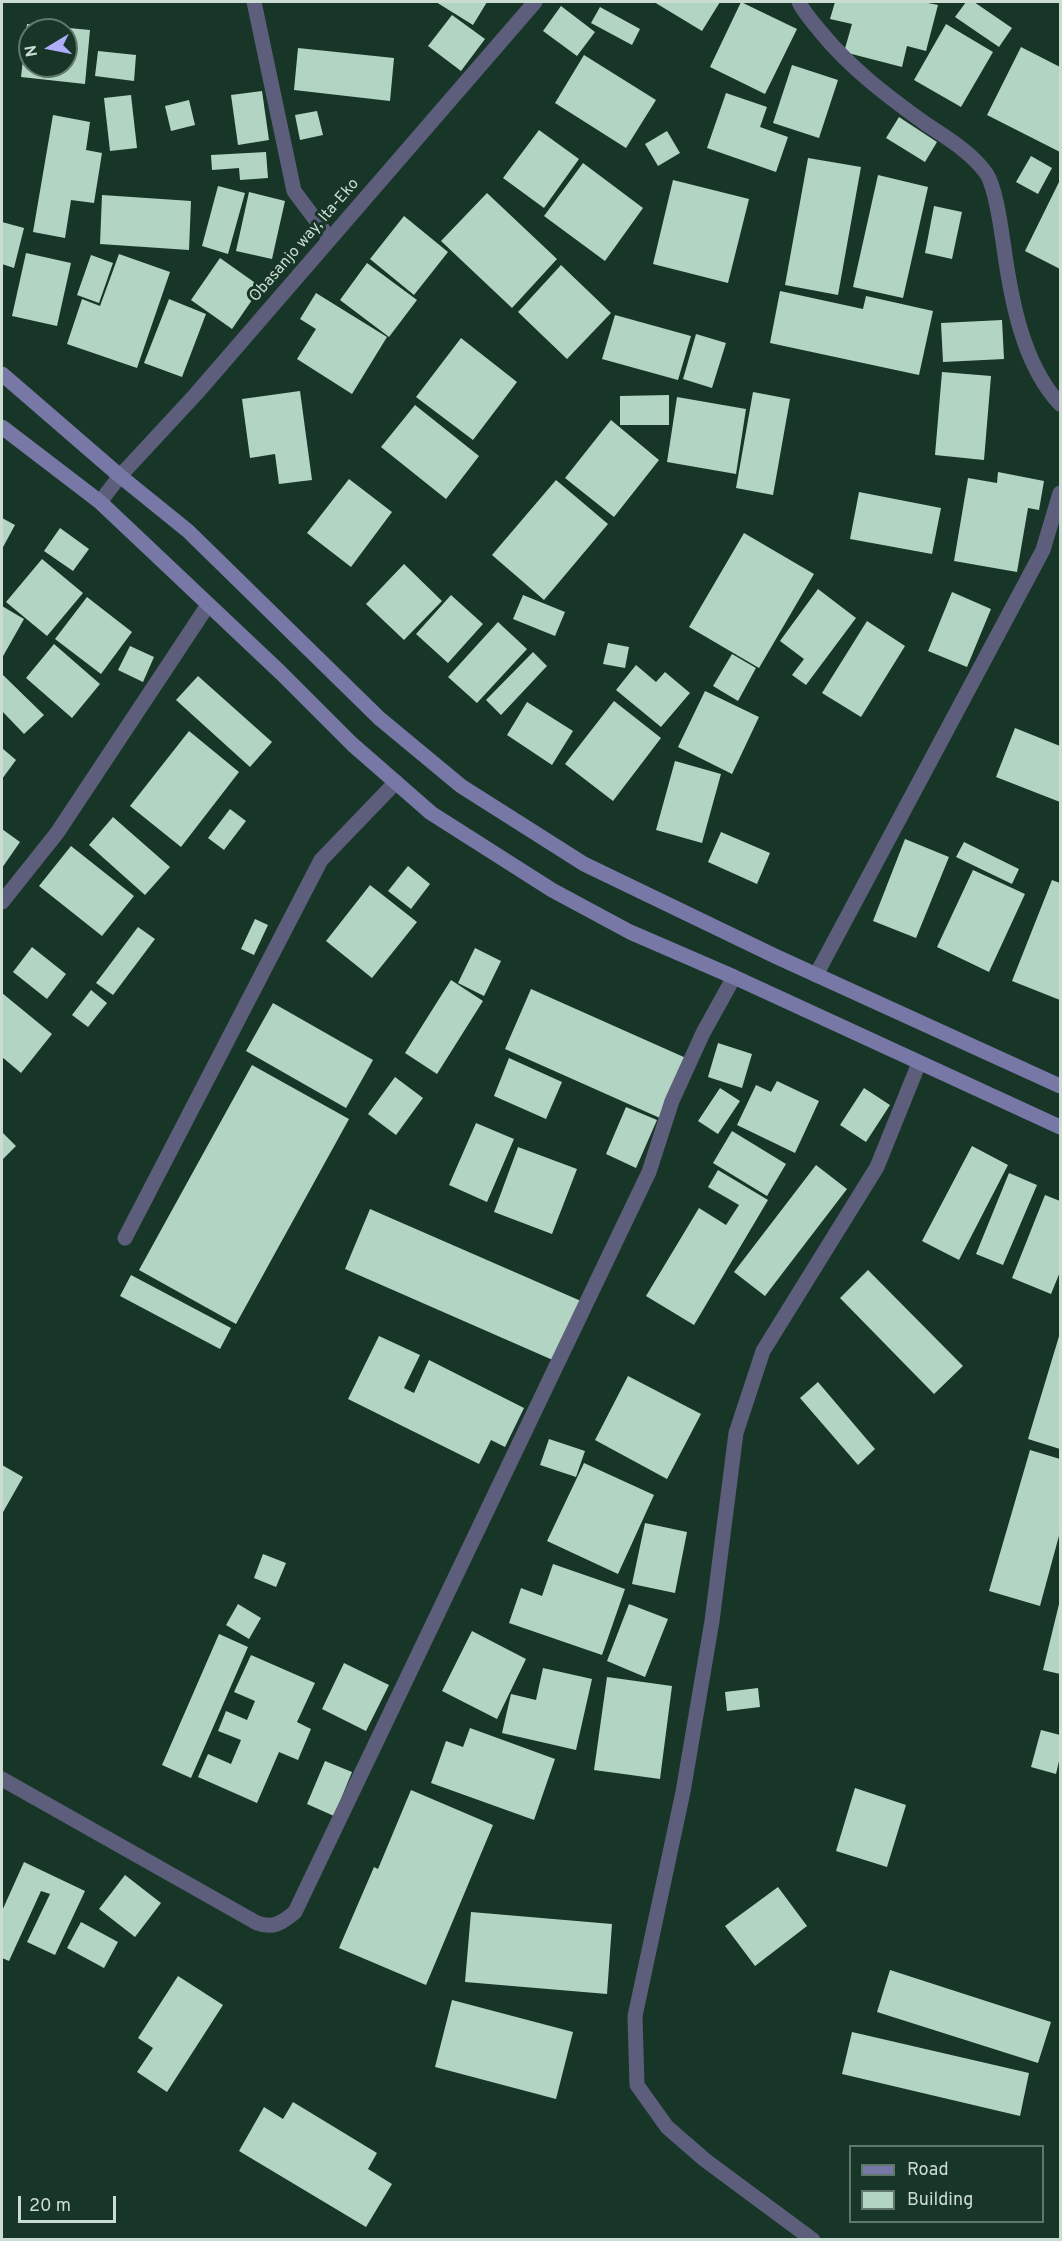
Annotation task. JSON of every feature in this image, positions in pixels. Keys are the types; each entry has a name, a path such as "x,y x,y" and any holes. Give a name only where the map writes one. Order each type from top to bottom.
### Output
{"main road":[{"path":"2,374 120,476 188,531 379,717 461,786 584,864 816,975 1060,1086"},
{"path":"2,427 100,502 281,673 352,744 431,813 552,890 630,932 734,977 1060,1127"}],"street":[{"path":"254,2 294,191 330,239"},
{"name":"Obasanjo way, Ita-Eko","path":"100,502 120,476 196,394 535,2"},
{"path":"799,2 802,9 834,48 867,79 884,94 964,150 987,174 1000,215 1009,285 1030,357 1049,392 1060,404"},
{"path":"816,975 1043,550 1060,493"},
{"path":"2,902 57,833 208,605"},
{"path":"125,1238 321,860 396,782"},
{"path":"2,1779 256,1923 268,1927 283,1923 295,1912 649,1172 672,1101 703,1033 734,977"},
{"path":"813,2240 705,2160 667,2127 637,2085 635,2016 683,1792 712,1621 736,1432 763,1351 877,1167 919,1062"}],"building":[{"path":"436,2 487,2 473,25"},
{"path":"654,2 720,2 702,31"},
{"path":"741,2 797,29 765,94 710,67"},
{"path":"835,2 923,2 938,5 926,51 907,46 902,67 844,52 852,24 830,19"},
{"path":"966,2 974,2 1012,28 999,47 955,17"},
{"path":"561,6 595,32 577,56 543,31"},
{"path":"600,7 640,29 632,45 591,23"},
{"path":"452,15 485,39 461,71 428,46"},
{"path":"946,24 993,52 961,107 914,80"},
{"path":"78,29 90,30 85,84 30,78 78,78"},
{"path":"1021,47 1060,67 1060,152 987,115"},
{"path":"298,48 394,58 390,101 294,90"},
{"path":"98,51 136,55 134,81 95,76"},
{"path":"584,55 656,100 626,148 555,103"},
{"path":"792,65 838,80 819,138 773,123"},
{"path":"262,91 269,140 238,145 231,95"},
{"path":"726,93 767,107 760,127 788,137 776,172 707,148"},
{"path":"131,95 137,148 110,151 104,98"},
{"path":"189,100 195,125 171,131 165,106"},
{"path":"317,111 323,135 300,140 295,115"},
{"path":"53,115 90,122 86,150 102,153 94,203 71,200 65,238 33,232"},
{"path":"899,117 937,142 925,162 886,138"},
{"path":"539,130 579,159 544,208 503,178"},
{"path":"667,131 680,153 658,166 645,144"},
{"path":"266,152 268,178 240,180 239,168 212,170 211,155"},
{"path":"1031,156 1052,168 1038,194 1016,182"},
{"path":"808,158 861,167 838,295 785,285"},
{"path":"583,163 643,208 605,261 544,216"},
{"path":"878,175 928,187 903,298 853,287"},
{"path":"673,180 749,199 728,283 653,264"},
{"path":"1060,180 1060,269 1025,251"},
{"path":"218,186 245,193 228,254 202,246"},
{"path":"249,192 285,201 272,259 236,251"},
{"path":"487,193 557,259 512,308 441,241"},
{"path":"102,195 191,201 189,250 100,244"},
{"path":"934,206 962,212 952,259 925,253"},
{"path":"404,216 448,252 414,295 370,259"},
{"path":"2,222 24,228 14,268 2,264"},
{"path":"26,253 71,263 57,326 12,316"},
{"path":"119,254 170,272 137,368 67,344 82,299 100,306"},
{"path":"91,255 113,263 99,303 77,295"},
{"path":"220,258 261,287 232,329 191,300"},
{"path":"367,263 417,300 389,337 340,300"},
{"path":"561,265 611,313 567,359 518,312"},
{"path":"780,291 863,309 866,296 933,311 919,375 770,343"},
{"path":"316,293 387,337 352,394 297,359 316,329 300,319"},
{"path":"169,299 206,314 182,377 144,363"},
{"path":"615,315 691,336 678,380 602,359"},
{"path":"1002,320 1004,359 943,362 941,323"},
{"path":"696,334 726,343 712,388 683,379"},
{"path":"461,338 517,382 473,440 416,397"},
{"path":"942,372 991,376 984,460 935,455"},
{"path":"300,391 312,480 279,484 275,454 250,458 242,399"},
{"path":"753,392 790,399 773,495 736,488"},
{"path":"669,395 669,425 620,425 620,396"},
{"path":"677,397 746,409 736,474 667,462"},
{"path":"415,405 479,456 446,499 381,447"},
{"path":"611,420 659,460 614,517 565,478"},
{"path":"998,472 1044,481 1039,510 1028,508 1017,572 954,561 968,478 997,483"},
{"path":"349,479 392,512 351,567 307,533"},
{"path":"556,480 608,524 544,600 492,555"},
{"path":"859,492 941,508 932,554 850,539"},
{"path":"2,518 15,525 2,549"},
{"path":"60,528 89,549 73,571 44,551"},
{"path":"744,533 814,574 759,668 689,627"},
{"path":"42,559 83,593 47,636 6,602"},
{"path":"404,564 442,601 404,640 366,604"},
{"path":"818,589 856,618 806,685 792,675 804,659 780,641"},
{"path":"952,592 991,609 967,667 928,651"},
{"path":"451,595 483,624 448,663 416,634"},
{"path":"523,595 565,612 555,636 513,619"},
{"path":"87,597 132,632 101,674 55,639"},
{"path":"2,606 24,619 2,658"},
{"path":"867,621 905,646 861,717 822,693"},
{"path":"498,622 527,649 477,703 448,677"},
{"path":"608,643 629,647 625,668 603,664"},
{"path":"54,644 100,684 72,718 26,678"},
{"path":"130,646 154,657 143,682 118,670"},
{"path":"533,652 547,666 501,715 486,700"},
{"path":"732,654 756,668 738,701 713,686"},
{"path":"636,665 656,682 665,672 690,693 661,727 616,690"},
{"path":"3,675 44,715 24,734 2,711"},
{"path":"198,676 272,742 250,767 176,700"},
{"path":"705,691 759,717 732,774 678,747"},
{"path":"614,701 661,738 613,801 565,764"},
{"path":"527,702 573,731 552,765 507,735"},
{"path":"1015,728 1060,746 1060,802 996,777"},
{"path":"189,731 239,772 181,847 130,806"},
{"path":"2,748 16,760 2,779"},
{"path":"675,761 721,774 702,843 656,830"},
{"path":"230,809 246,821 224,850 208,838"},
{"path":"113,817 170,867 145,895 89,845"},
{"path":"2,829 20,842 2,868"},
{"path":"721,832 770,853 757,884 708,862"},
{"path":"905,839 949,857 916,938 873,921"},
{"path":"964,842 1019,869 1012,884 956,857"},
{"path":"71,846 134,896 102,936 39,886"},
{"path":"408,866 430,884 411,909 388,891"},
{"path":"973,870 1025,894 989,972 937,947"},
{"path":"1052,880 1060,883 1060,1000 1012,981"},
{"path":"370,885 417,922 372,978 326,941"},
{"path":"255,919 268,925 254,955 241,949"},
{"path":"138,927 155,939 113,995 96,983"},
{"path":"32,947 66,974 47,999 13,972"},
{"path":"475,948 501,961 484,996 458,983"},
{"path":"451,980 483,1001 437,1074 405,1053"},
{"path":"531,989 686,1058 660,1118 505,1049"},
{"path":"91,990 107,1003 88,1027 72,1015"},
{"path":"2,993 52,1034 21,1073 2,1057"},
{"path":"273,1003 373,1060 346,1108 246,1051"},
{"path":"718,1043 752,1054 742,1088 708,1077"},
{"path":"509,1058 562,1082 546,1119 494,1096"},
{"path":"252,1065 349,1119 236,1324 139,1270"},
{"path":"395,1077 423,1098 396,1135 368,1114"},
{"path":"777,1081 819,1101 795,1153 737,1125 756,1085 771,1092"},
{"path":"720,1088 740,1101 718,1134 698,1121"},
{"path":"864,1088 890,1105 866,1142 840,1125"},
{"path":"626,1107 657,1120 636,1168 606,1154"},
{"path":"476,1123 514,1139 487,1202 449,1185"},
{"path":"732,1131 786,1164 767,1196 713,1163"},
{"path":"2,1132 16,1146 2,1160"},
{"path":"972,1146 1008,1165 959,1260 922,1241"},
{"path":"518,1147 577,1169 552,1234 494,1212"},
{"path":"816,1165 847,1189 765,1296 734,1272"},
{"path":"718,1170 768,1200 694,1325 646,1296 699,1208 726,1225 739,1205 708,1187"},
{"path":"1009,1173 1037,1185 1003,1265 976,1254"},
{"path":"1045,1195 1060,1201 1060,1272 1051,1294 1012,1278"},
{"path":"370,1209 581,1301 555,1361 345,1269"},
{"path":"868,1270 963,1366 934,1394 840,1298"},
{"path":"131,1275 231,1328 220,1349 120,1296"},
{"path":"1060,1333 1060,1449 1028,1439"},
{"path":"379,1336 420,1355 404,1388 414,1393 429,1360 524,1408 505,1447 491,1440 479,1464 348,1399"},
{"path":"628,1376 701,1414 667,1479 595,1440"},
{"path":"818,1382 875,1449 858,1465 800,1398"},
{"path":"549,1439 585,1451 576,1477 540,1465"},
{"path":"1030,1450 1060,1459 1060,1532 1040,1606 989,1591"},
{"path":"584,1463 654,1495 618,1574 547,1541"},
{"path":"2,1465 23,1477 2,1514"},
{"path":"645,1523 687,1532 675,1593 632,1584"},
{"path":"263,1554 286,1563 276,1587 254,1578"},
{"path":"553,1564 625,1589 602,1655 509,1623 521,1588 542,1596"},
{"path":"1060,1600 1060,1674 1043,1670"},
{"path":"238,1604 261,1618 249,1639 226,1625"},
{"path":"629,1604 668,1619 645,1677 607,1661"},
{"path":"472,1631 526,1659 497,1719 442,1691"},
{"path":"219,1634 248,1647 191,1778 162,1765"},
{"path":"251,1655 315,1683 297,1722 311,1729 298,1760 279,1752 257,1803 198,1777 208,1754 231,1764 241,1740 218,1731 226,1711 247,1720 255,1701 234,1692"},
{"path":"344,1663 389,1685 366,1731 322,1709"},
{"path":"543,1668 592,1679 576,1750 502,1733 511,1694 536,1700"},
{"path":"607,1677 672,1686 660,1779 594,1770"},
{"path":"758,1688 760,1707 727,1711 725,1692"},
{"path":"470,1728 555,1759 534,1820 431,1783 446,1741 463,1747"},
{"path":"1041,1730 1060,1735 1060,1757 1056,1774 1031,1767"},
{"path":"325,1761 352,1772 334,1816 307,1804"},
{"path":"855,1788 906,1805 887,1867 836,1851"},
{"path":"411,1790 493,1825 426,1985 339,1948 374,1867 378,1869"},
{"path":"24,1862 85,1891 55,1955 27,1942 50,1894 41,1891 9,1961 2,1958 2,1911"},
{"path":"125,1875 161,1903 135,1937 99,1909"},
{"path":"778,1887 807,1926 755,1966 725,1926"},
{"path":"471,1912 612,1924 607,1994 465,1982"},
{"path":"81,1922 118,1942 104,1968 67,1948"},
{"path":"890,1970 1051,2022 1038,2063 877,2012"},
{"path":"178,1976 223,2005 167,2092 137,2072 153,2048 138,2038"},
{"path":"452,2000 573,2032 556,2099 435,2067"},
{"path":"852,2032 1029,2073 1020,2116 842,2074"},
{"path":"293,2102 377,2153 368,2169 392,2184 366,2227 239,2151 264,2107 283,2119"}]}
